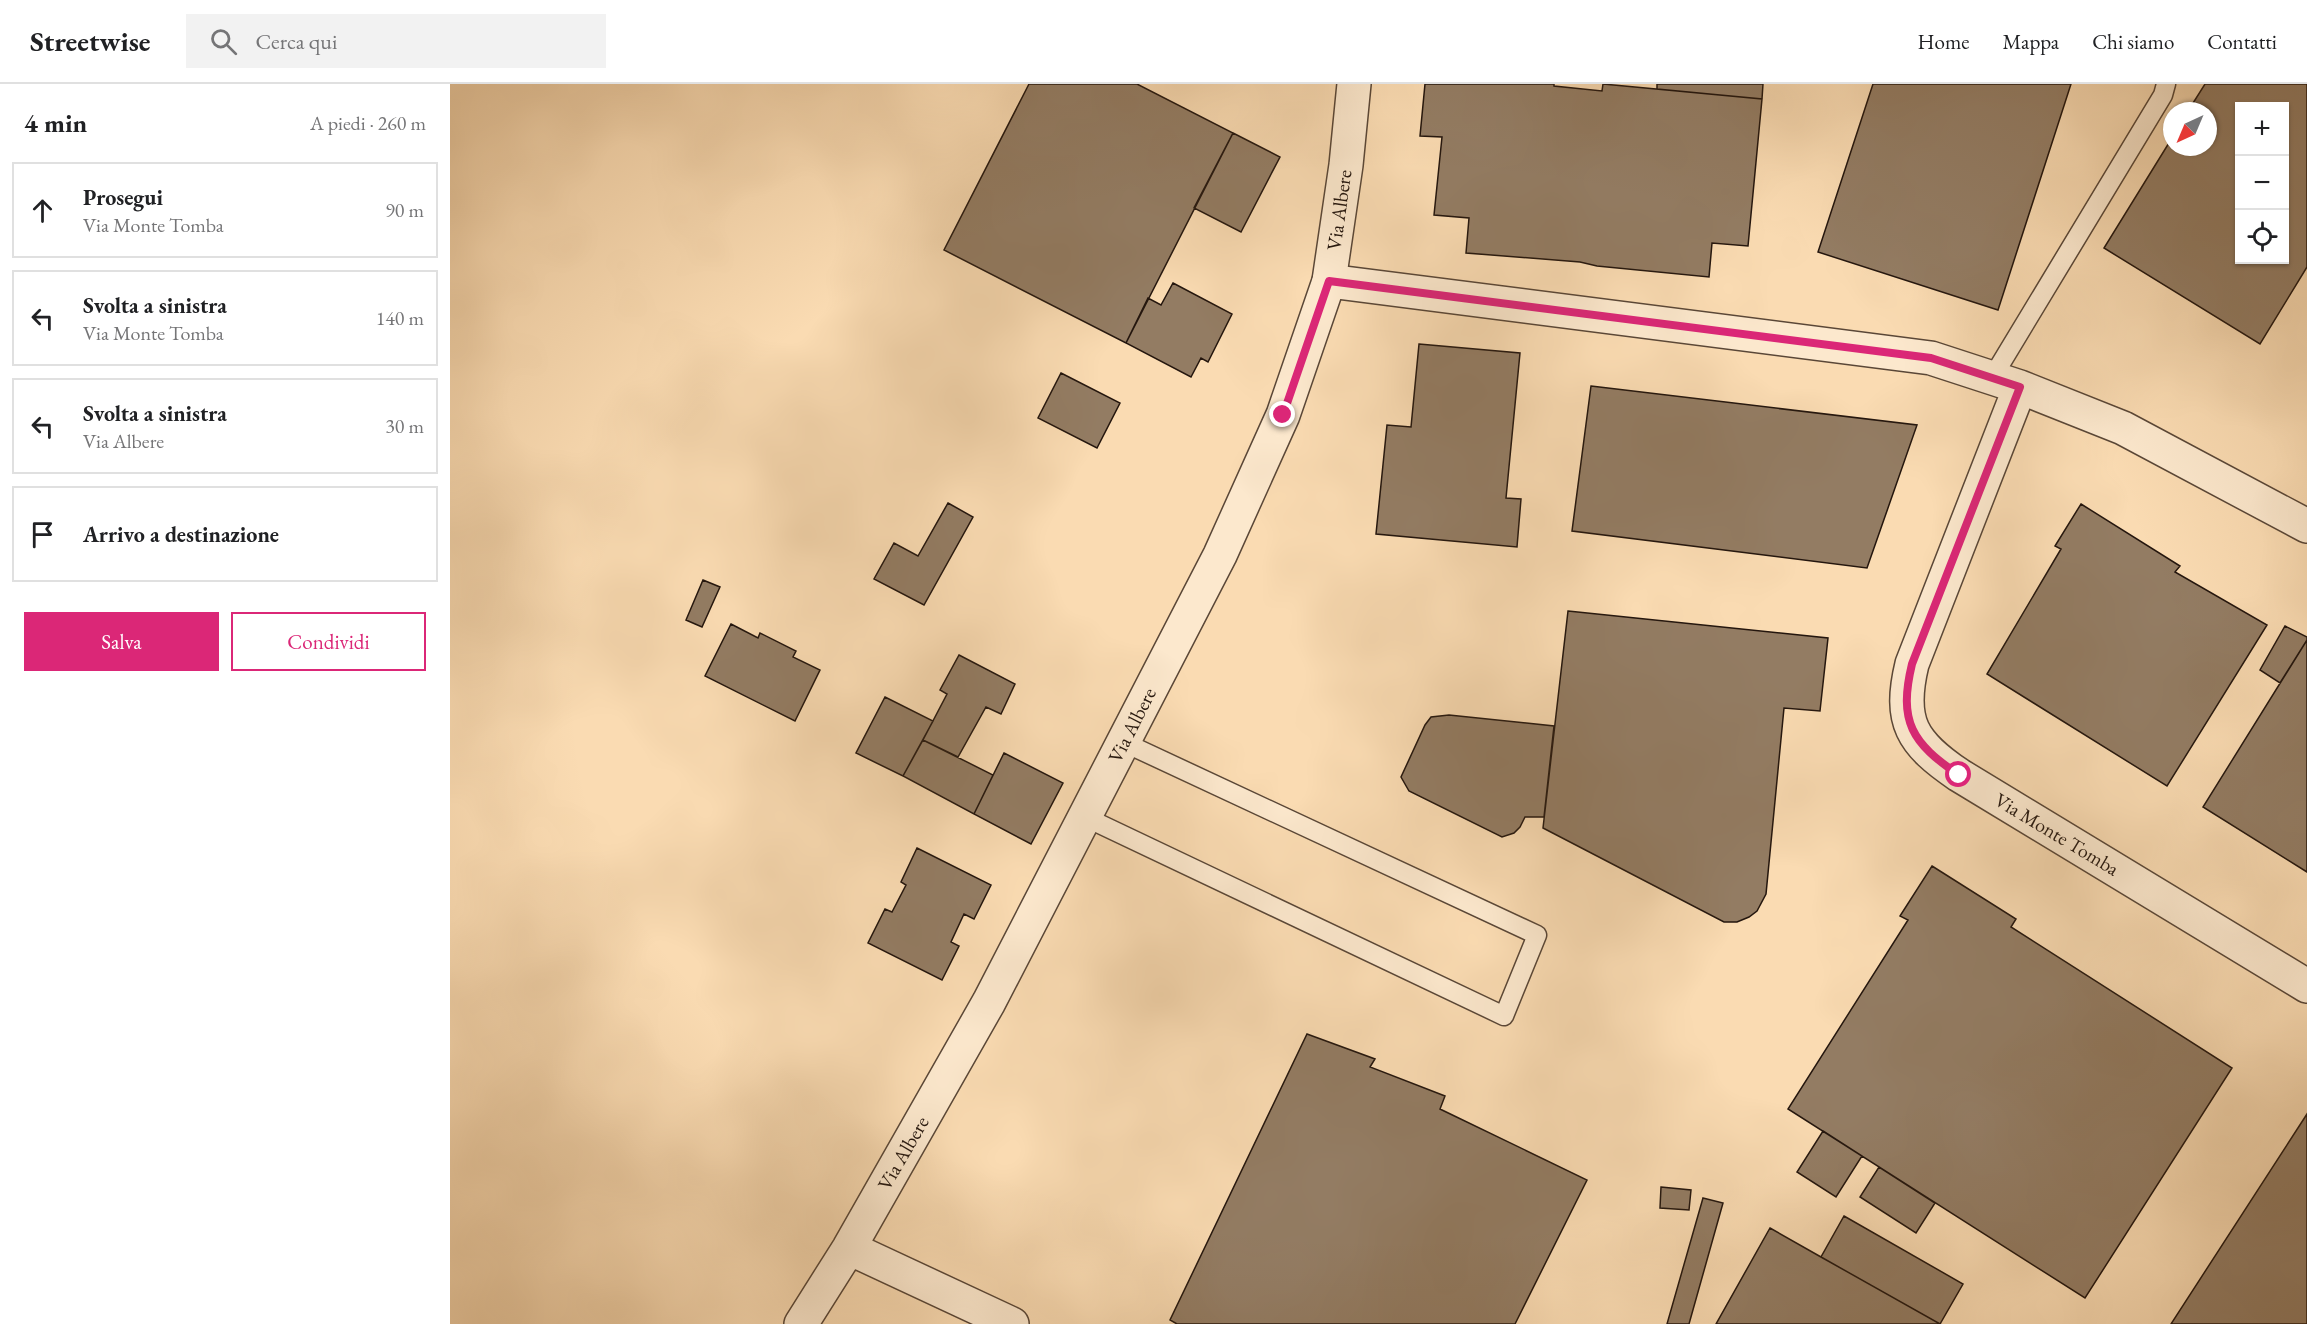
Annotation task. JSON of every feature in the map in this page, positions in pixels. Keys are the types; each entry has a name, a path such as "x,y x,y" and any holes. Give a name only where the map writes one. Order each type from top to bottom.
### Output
{"street":[{"name":"Via Albere","path":"801,1324 849,1248 989,1002 1220,555 1283,415 1329,281 1346,165 1354,84"},
{"path":"1329,281 1931,358 2006,382 2123,428 2307,526"},
{"name":"Via Monte Tomba","path":"2006,382 1912,664 1906,690 1908,718 1917,740 1936,759 1959,775 2307,986"},
{"path":"849,1248 1012,1324"}],"lane":[{"path":"2006,382 2157,106 2166,84"},
{"path":"1085,817 1504,1016 1537,935 1123,742"}],"building":[{"path":"1029,84 1137,84 1233,133 1126,343 944,250"},
{"path":"1425,84 1554,84 1554,86 1602,91 1603,84 1762,99 1748,246 1712,243 1709,277 1597,266 1580,262 1466,253 1469,218 1434,215 1442,137 1420,136"},
{"path":"1657,84 1763,84 1762,99 1657,89"},
{"path":"1873,84 2071,84 1998,310 1818,252"},
{"path":"2205,84 2307,84 2307,267 2260,344 2104,248 2163,153 2163,156 2217,156 2217,102 2194,102"},
{"path":"1233,133 1280,157 1241,232 1194,208"},
{"path":"1173,283 1232,314 1208,362 1201,358 1191,377 1126,343 1148,298 1161,305"},
{"path":"1419,344 1520,353 1506,498 1521,499 1517,547 1376,534 1387,425 1411,427"},
{"path":"1061,373 1120,403 1097,448 1038,418"},
{"path":"1591,386 1917,425 1867,568 1572,531"},
{"path":"948,503 973,517 924,605 874,579 894,543 918,556"},
{"path":"2081,504 2180,566 2175,572 2267,625 2167,786 1987,674 2061,549 2055,546"},
{"path":"703,580 720,587 702,627 686,620"},
{"path":"1568,611 1828,638 1820,711 1784,708 1766,894 1757,911 1749,917 1737,922 1724,922 1543,828"},
{"path":"731,624 758,638 760,633 796,651 793,657 820,670 795,721 705,676"},
{"path":"2285,626 2307,637 2307,640 2280,683 2260,670"},
{"path":"2307,640 2307,872 2203,807"},
{"path":"959,655 1015,684 1001,714 986,707 958,757 923,740 947,694 940,690"},
{"path":"885,697 933,721 903,776 856,753"},
{"path":"1449,715 1554,726 1544,817 1525,817 1514,833 1502,837 1409,791 1401,777 1425,725 1431,717"},
{"path":"923,740 993,775 974,814 903,776"},
{"path":"1004,753 1063,783 1031,844 974,814"},
{"path":"917,848 991,885 974,919 964,914 951,942 959,946 942,980 868,943 885,909 892,912 906,885 901,882"},
{"path":"1932,866 2016,919 2011,927 2232,1068 2085,1298 1788,1109 1908,920 1900,916"},
{"path":"1307,1034 1375,1059 1370,1067 1445,1096 1440,1109 1587,1180 1515,1324 1177,1324 1170,1320"},
{"path":"2307,1114 2307,1324 2171,1324"},
{"path":"1823,1131 1862,1156 1836,1197 1797,1172"},
{"path":"1879,1167 1935,1203 1916,1233 1860,1197"},
{"path":"1661,1187 1691,1190 1689,1210 1660,1208"},
{"path":"1703,1198 1723,1203 1689,1324 1667,1324"},
{"path":"1844,1216 1963,1284 1940,1324 1821,1257"},
{"path":"1770,1228 1821,1257 1940,1324 1716,1324"}],"route":[{"path":"1283,415 1329,281 1931,358 2020,387 1912,664 1906,690 1908,718 1917,740 1936,759 1959,775"}]}
